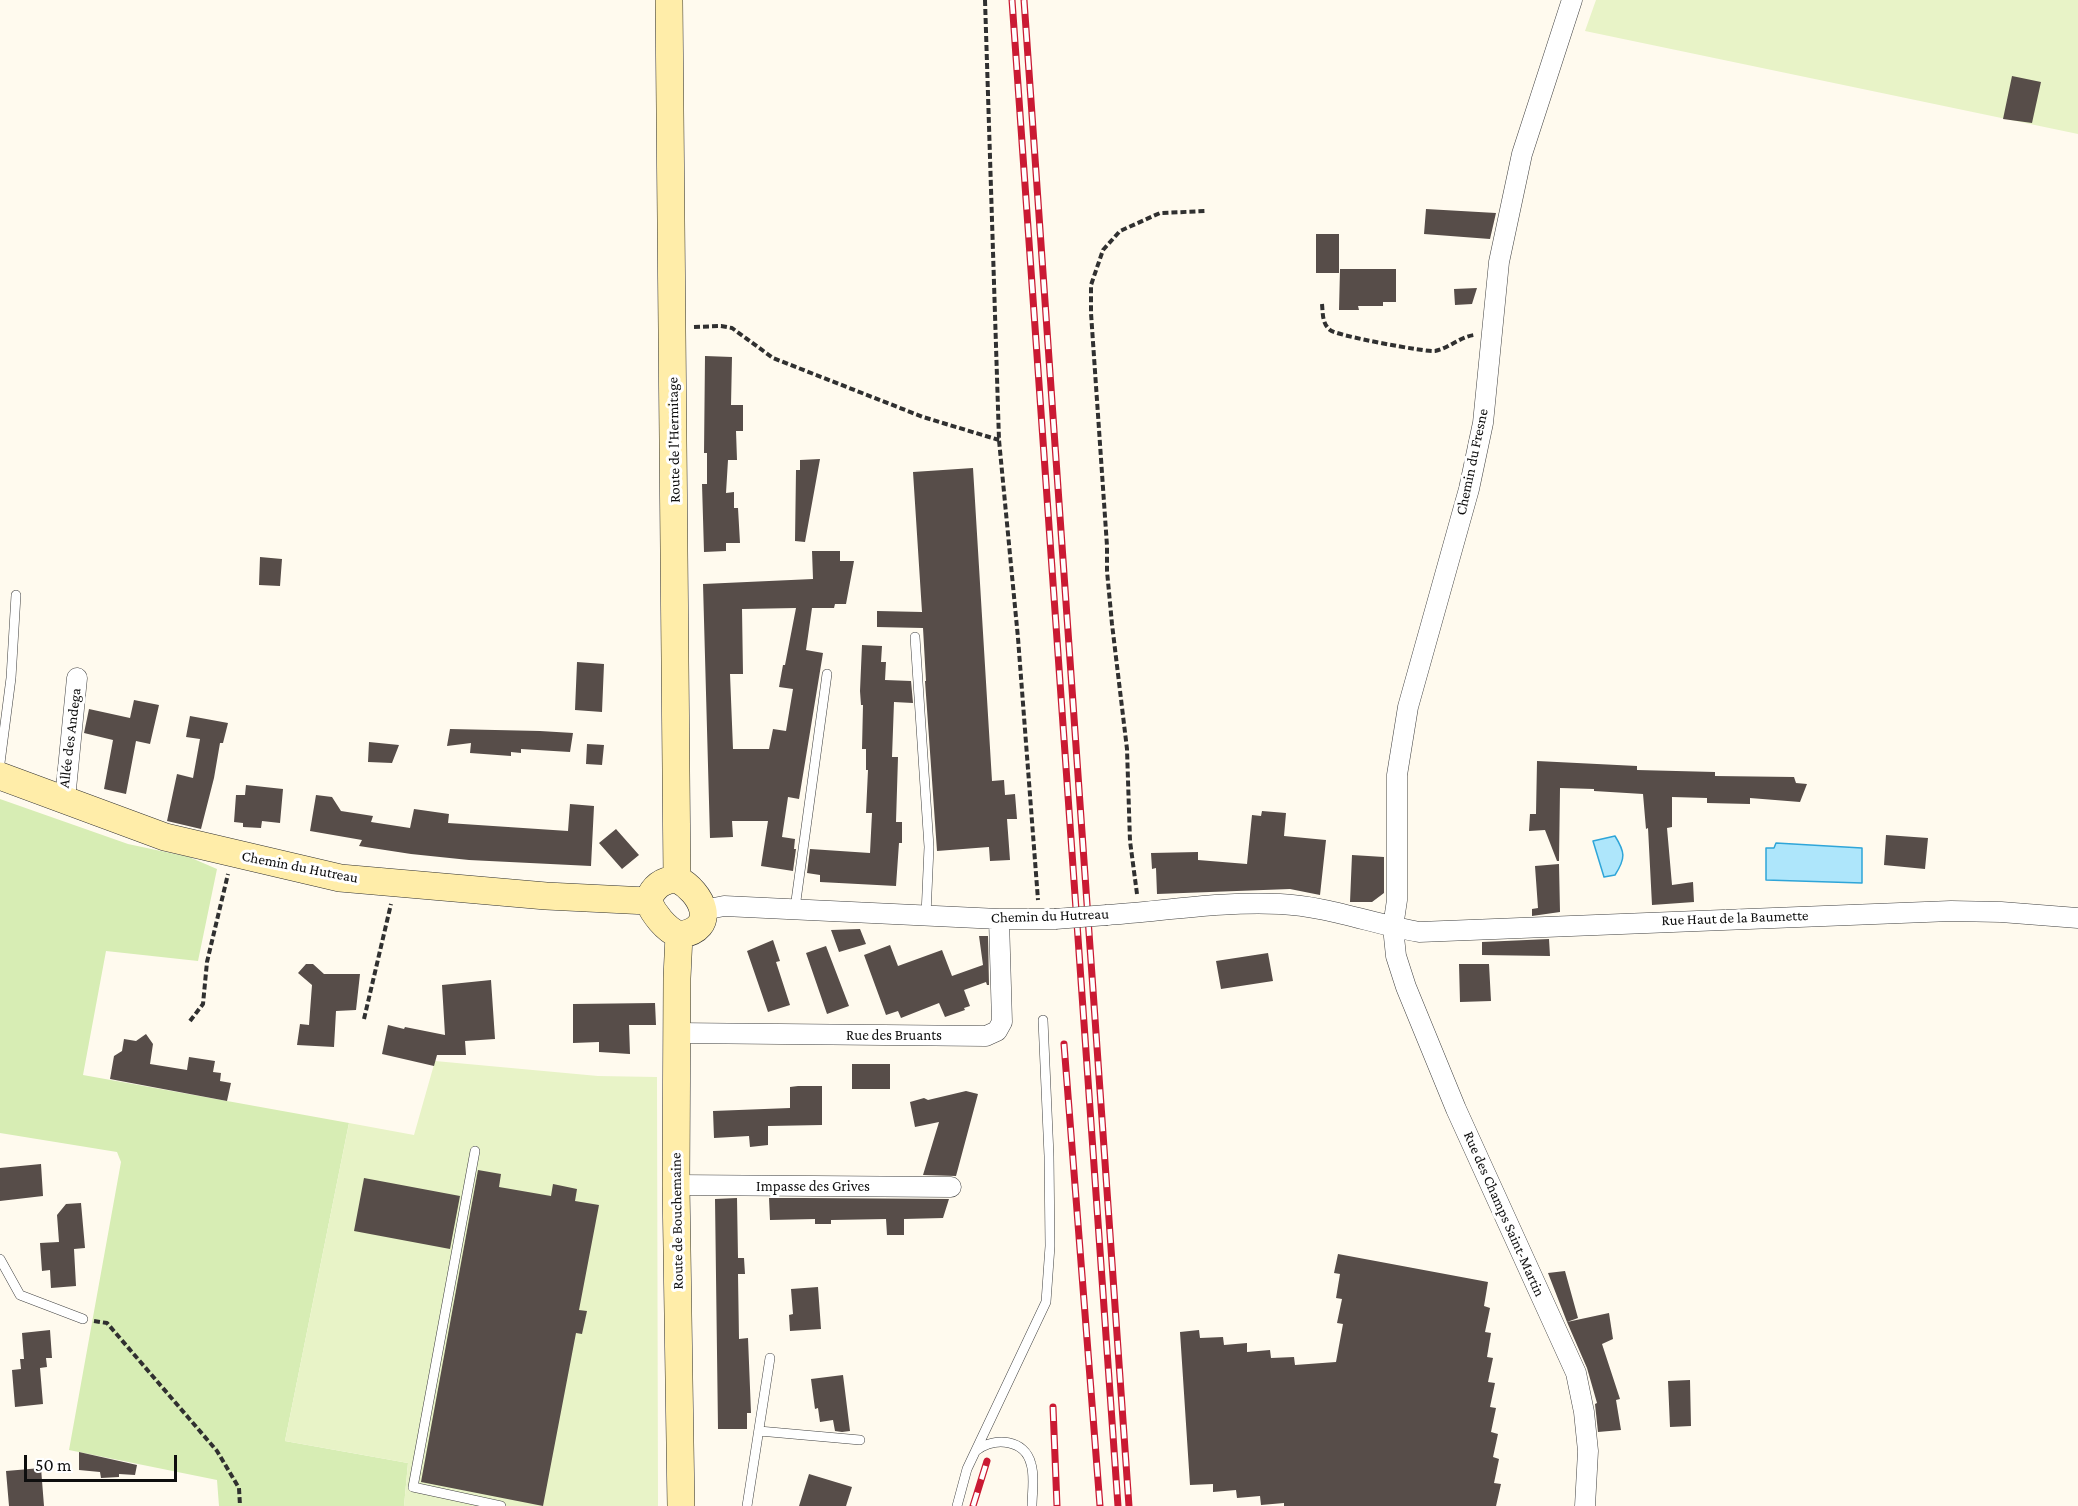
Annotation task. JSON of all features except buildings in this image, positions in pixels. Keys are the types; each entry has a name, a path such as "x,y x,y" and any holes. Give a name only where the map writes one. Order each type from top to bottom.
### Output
{"street":[{"name":"Route de l'Hermitage","path":"669,0 676,879"},
{"name":"Chemin du Fresne","path":"1393,927 1397,900 1397,775 1408,707 1469,489 1483,423 1499,262 1522,154 1572,0"},
{"name":"Allée des Andega","path":"62,799 66,789 77,678"},
{"name":"Chemin du Hutreau","path":"0,776 165,837 340,878 546,896 648,901"},
{"path":"676,879 684,883 704,910 703,920 696,930 679,936 672,932 652,911 648,901 651,891 657,885 676,879"},
{"name":"Chemin du Hutreau","path":"704,910 724,906 999,919 1048,919 1208,906 1281,904 1333,912 1393,927"},
{"name":"Rue Haut de la Baumette","path":"1393,927 1419,932 1470,931 1566,925 1951,911 2078,918"},
{"name":"Rue des Bruants","path":"676,1033 974,1036 992,1034 1002,1022 999,919"},
{"name":"Rue des Champs Saint-Martin","path":"1393,927 1396,956 1456,1109 1576,1373 1584,1412 1588,1450 1584,1506"},
{"name":"Route de Bouchemaine","path":"679,936 676,1033 676,1185 681,1506"},
{"name":"Impasse des Grives","path":"676,1185 951,1187"}],"lane":[{"path":"0,763 11,678 16,595"},
{"path":"915,637 929,847 926,915"},
{"path":"795,908 827,674"},
{"path":"957,1506 967,1469 1046,1302 1050,1246 1043,1020"},
{"path":"475,1151 413,1487 501,1506"},
{"path":"0,1258 20,1295 83,1318"},
{"path":"747,1506 770,1358"},
{"path":"759,1431 860,1440"},
{"path":"976,1452 989,1443 998,1441 1014,1444 1022,1449 1032,1464 1032,1506"}],"path":[{"path":"985,0 999,440 1048,919"},
{"path":"1139,913 1131,842 1127,749 1107,572 1091,285 1103,250 1120,231 1160,213 1208,211"},
{"path":"1322,304 1324,323 1332,332 1379,342 1434,351 1466,336 1493,332"},
{"path":"673,327 721,326 732,328 773,358 923,417 999,440"},
{"path":"190,1021 203,1004 207,962 217,912 234,853"},
{"path":"364,1019 396,882"},
{"path":"83,1318 107,1323 217,1451 238,1488 240,1506"}],"green space":[{"path":"1596,0 2078,0 2078,134 1585,31"},
{"path":"0,799 128,844 189,857 217,869 198,961 106,951 83,1075 349,1123 285,1441 408,1463 404,1506 219,1506 217,1480 69,1450 121,1162 117,1152 0,1133"},
{"path":"435,1061 598,1076 657,1077 658,1506 404,1506 408,1463 285,1441 349,1123 414,1135"}],"water":[{"path":"1615,836 1623,855 1621,864 1615,875 1604,877 1593,841"},
{"path":"1776,843 1862,848 1862,883 1766,880 1766,848 1774,848"}],"railway":[{"path":"1012,0 1118,1506"},
{"path":"1024,0 1129,1506"},
{"path":"1064,1044 1100,1506"},
{"path":"1053,1407 1057,1506"},
{"path":"973,1506 987,1461"}]}
